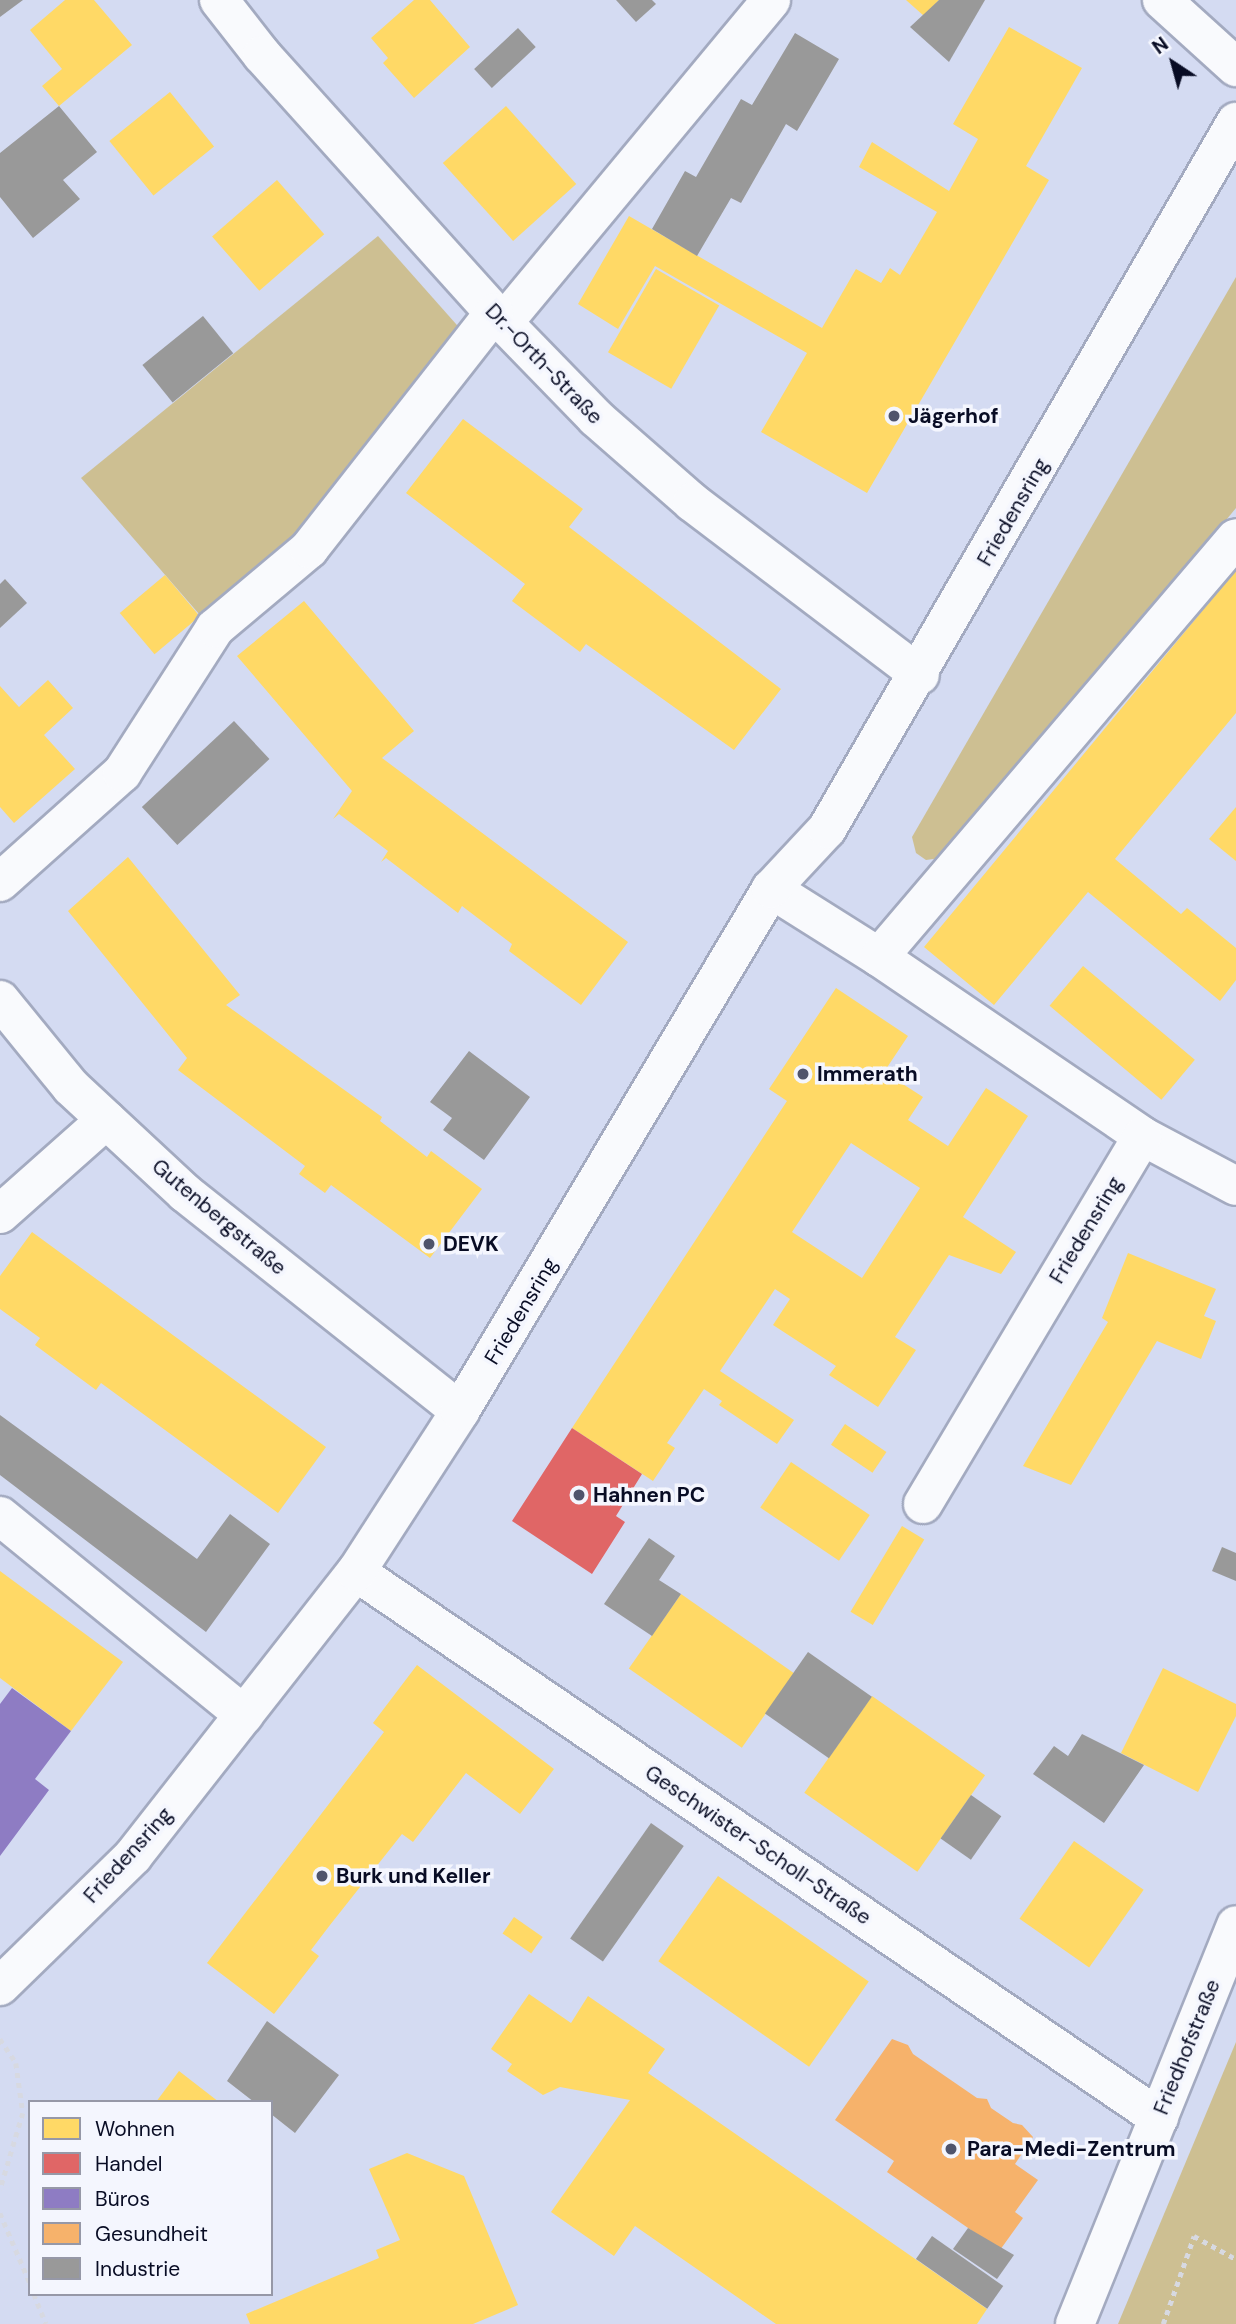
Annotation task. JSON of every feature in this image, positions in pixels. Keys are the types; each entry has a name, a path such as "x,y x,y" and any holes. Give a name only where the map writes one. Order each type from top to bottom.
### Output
{"street":[{"name":"Dr.-Orth-Straße","path":"219,0 262,55 499,318 596,418 692,502 920,675"},
{"path":"0,882 122,773 215,628 309,549 499,318 771,0"},
{"path":"1162,0 1236,67"},
{"name":"Friedensring","path":"0,1986 133,1856 356,1572 460,1411 771,889 827,829 920,675 1236,122"},
{"path":"879,957 1236,538"},
{"path":"771,889 879,957 1142,1136 1236,1186"},
{"name":"Gutenbergstraße","path":"0,1000 71,1087 184,1193 460,1411"},
{"path":"0,1214 106,1120"},
{"name":"Friedensring","path":"923,1504 1142,1136"},
{"path":"0,1516 244,1715"},
{"name":"Geschwister-Scholl-Straße","path":"356,1572 1159,2118"},
{"name":"Friedhofstraße","path":"1075,2324 1236,1925"}],"path":[{"path":"0,2039 16,2063 23,2113 0,2190"},
{"path":"0,2213 28,2278"},
{"path":"1163,2324 1194,2236 1236,2259"},
{"path":"35,2296 46,2324"}],"shaded area":[{"path":"378,236 464,333 304,539 206,622 81,478"},
{"path":"1236,277 1236,508 948,857 926,860 916,853 912,837"},
{"path":"1236,2042 1236,2324 1118,2324"}],"building: Wohnen":[{"path":"65,0 94,0 132,45 59,106 42,86 62,69 30,30"},
{"path":"414,0 430,0 470,47 414,98 383,63 388,58 371,38"},
{"path":"906,0 939,0 924,16"},
{"path":"1009,27 1082,68 1026,166 1049,180 867,493 761,432 807,353 655,266 618,329 578,304 629,216 822,328 856,269 881,283 890,268 900,275 937,212 859,167 872,142 949,191 978,139 953,124"},
{"path":"170,92 214,146 153,195 109,141"},
{"path":"506,106 576,184 513,241 443,163"},
{"path":"277,180 324,234 259,291 212,236"},
{"path":"656,269 719,306 671,389 608,352"},
{"path":"463,419 583,509 569,527 781,689 734,750 586,644 580,652 512,601 525,584 406,493"},
{"path":"1236,570 1236,713 1115,859 1181,914 1187,908 1236,948 1236,980 1220,1001 1088,892 994,1005 924,947"},
{"path":"165,575 200,616 155,654 120,613"},
{"path":"304,601 414,731 382,758 628,942 581,1005 509,951 512,944 462,906 458,913 386,858 381,862 388,851 339,814 333,819 352,791 237,656"},
{"path":"48,680 73,708 44,735 75,769 14,823 0,807 0,686 19,707"},
{"path":"1236,807 1236,861 1209,839"},
{"path":"128,857 240,995 226,1005 382,1117 380,1121 427,1157 431,1151 482,1189 430,1258 331,1185 325,1193 299,1174 305,1166 178,1070 187,1058 68,911"},
{"path":"1083,966 1195,1060 1161,1100 1050,1006"},
{"path":"836,988 908,1036 884,1072 923,1097 908,1120 948,1146 986,1088 1028,1116 963,1217 1016,1252 1001,1274 949,1255 895,1337 916,1350 878,1407 829,1375 836,1366 773,1325 790,1299 775,1289 720,1371 794,1420 777,1444 719,1405 722,1401 704,1389 667,1443 675,1448 653,1481 572,1428 787,1101 769,1089","holes":["851,1143 920,1188 862,1278 792,1232"]},
{"path":"32,1232 326,1447 278,1513 101,1383 96,1390 35,1345 40,1338 0,1309 0,1276"},
{"path":"1128,1253 1216,1289 1204,1316 1216,1321 1201,1359 1157,1341 1071,1485 1023,1466 1108,1322 1102,1318"},
{"path":"845,1424 886,1452 872,1473 831,1445"},
{"path":"791,1462 870,1515 839,1561 760,1508"},
{"path":"902,1526 924,1539 873,1625 850,1612"},
{"path":"0,1571 123,1662 71,1731 0,1678"},
{"path":"681,1594 794,1673 742,1748 629,1669"},
{"path":"417,1665 554,1769 520,1814 466,1773 413,1842 402,1834 311,1950 319,1956 274,2014 207,1963 384,1732 373,1723"},
{"path":"1163,1668 1236,1704 1236,1716 1198,1792 1121,1753"},
{"path":"872,1696 985,1775 917,1872 804,1793"},
{"path":"1074,1841 1144,1890 1089,1968 1020,1919"},
{"path":"718,1876 869,1982 809,2067 658,1961"},
{"path":"514,1917 543,1937 531,1953 503,1933"},
{"path":"529,1994 571,2023 588,1996 665,2049 648,2073 987,2309 977,2324 776,2324 635,2226 614,2256 551,2212 630,2100 560,2087 543,2095 507,2071 512,2064 491,2049"},
{"path":"179,2071 216,2100 157,2100"},
{"path":"407,2153 464,2176 518,2305 473,2324 250,2324 246,2314 379,2258 376,2250 400,2240 369,2169"}],"building: Handel":[{"name":"Hahnen PC","path":"572,1428 642,1474 616,1516 625,1522 592,1574 512,1521"}],"building: Büros":[{"path":"12,1688 71,1731 35,1779 49,1790 0,1856 0,1704"}],"building: Gesundheit":[{"name":"Para-Medi-Zentrum","path":"892,2039 908,2045 913,2054 977,2098 987,2099 991,2108 1013,2123 1022,2125 1033,2137 1015,2164 1038,2180 1015,2212 1023,2218 1000,2250 887,2172 894,2161 835,2120"}],"building: Industrie":[{"path":"0,0 23,0 0,17"},
{"path":"616,0 652,0 656,4 636,22"},
{"path":"939,0 985,0 949,62 910,27"},
{"path":"518,28 536,47 492,88 474,69"},
{"path":"795,33 839,59 797,131 786,124 741,203 731,198 697,256 652,229 685,171 696,177 741,99 752,105"},
{"path":"59,106 97,152 63,180 80,199 33,238 0,197 0,153"},
{"path":"203,316 233,353 173,402 142,365"},
{"path":"5,579 27,603 0,628 0,584"},
{"path":"234,721 269,759 177,845 142,807"},
{"path":"469,1051 530,1097 484,1160 443,1130 452,1118 430,1102"},
{"path":"0,1415 197,1559 230,1514 270,1544 206,1632 0,1475"},
{"path":"649,1538 675,1556 659,1580 681,1594 652,1636 604,1604"},
{"path":"1222,1547 1236,1553 1236,1581 1212,1571"},
{"path":"808,1652 872,1697 829,1758 765,1713"},
{"path":"1082,1734 1144,1765 1104,1823 1033,1774 1054,1746 1068,1756"},
{"path":"971,1795 1001,1816 971,1860 941,1838"},
{"path":"651,1823 684,1846 603,1961 570,1939"},
{"path":"267,2021 339,2075 295,2133 273,2116 273,2100 251,2100 227,2081"},
{"path":"968,2228 1014,2255 997,2279 953,2249"},
{"path":"932,2236 1003,2286 987,2309 916,2259"}],"place":[{"name":"Jägerhof","path":"894,416"},
{"name":"Immerath","path":"803,1074"},
{"name":"DEVK","path":"429,1244"},
{"name":"Hahnen PC","path":"579,1495"},
{"name":"Burk und Keller","path":"322,1876"},
{"name":"Para-Medi-Zentrum","path":"951,2149"}]}
